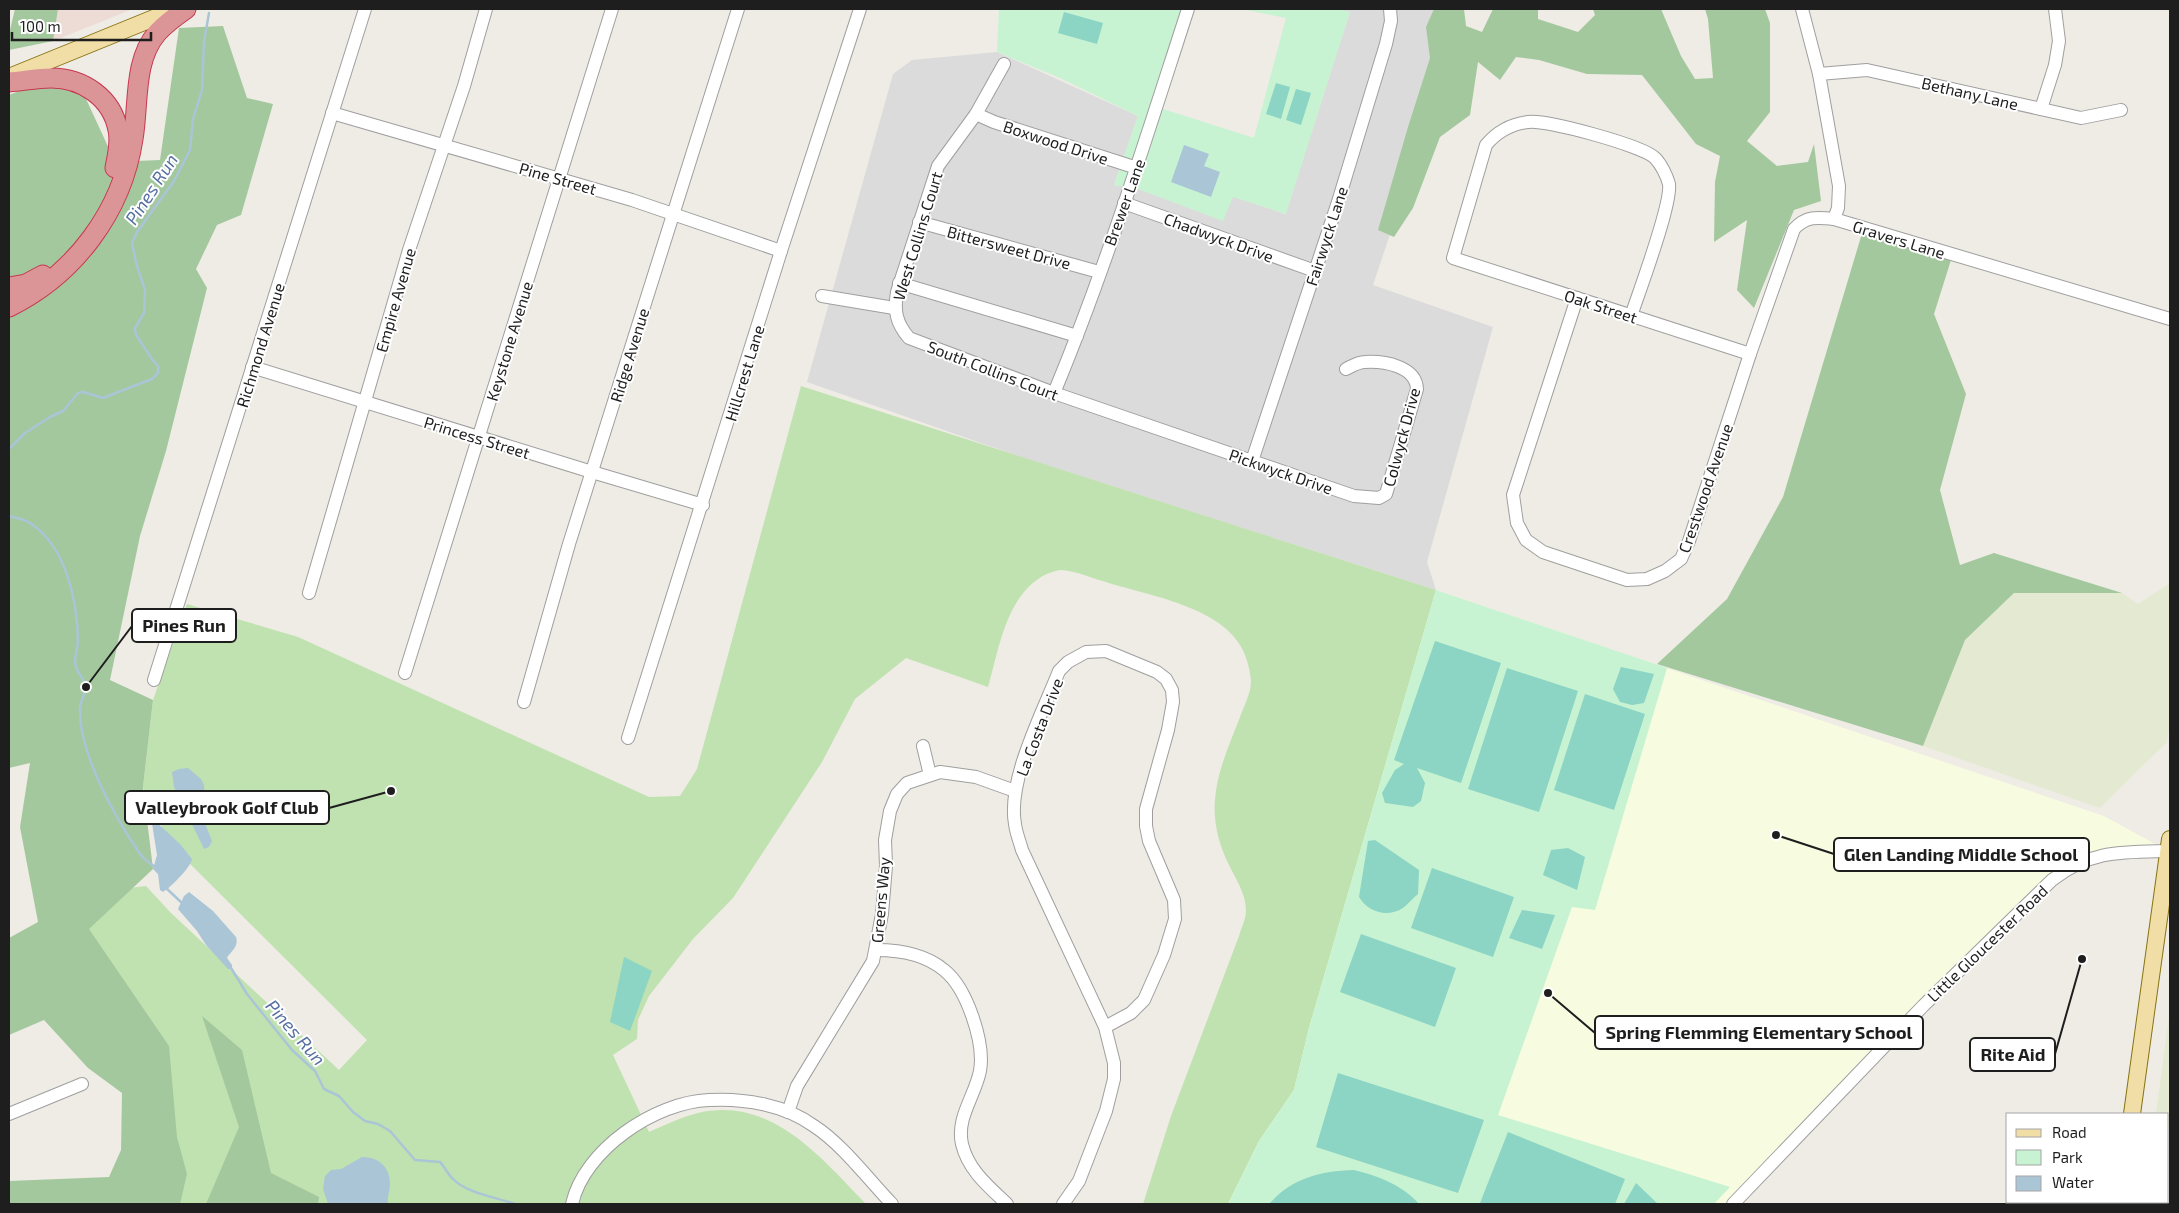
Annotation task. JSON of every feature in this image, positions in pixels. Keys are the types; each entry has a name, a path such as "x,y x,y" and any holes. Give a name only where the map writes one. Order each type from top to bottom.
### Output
{"highway":[{"path":"9,307 41,289 66,269 102,223 125,174 133,140 141,68 147,49 157,34 186,9"},
{"path":"9,82 52,78 73,81 89,87 101,98 112,114 119,131 119,148 115,169 103,197 84,231 64,256 46,273 26,284 9,287"}],"main road":[{"path":"9,78 176,9"},
{"path":"2132,1113 2169,845"}],"street":[{"name":"Richmond Avenue","path":"154,680 178,612 252,367 365,9"},
{"name":"Empire Avenue","path":"309,593 409,250 464,86 486,9"},
{"name":"Keystone Avenue","path":"405,673 612,9"},
{"name":"Ridge Avenue","path":"524,702 569,544 738,9"},
{"name":"Hillcrest Lane","path":"628,738 703,505 781,251 860,9"},
{"name":"Brewer Lane","path":"1054,394 1077,336 1137,168 1188,9"},
{"name":"Fairwyck Lane","path":"1252,461 1338,202 1386,44 1391,20 1390,9"},
{"name":"Gravers Lane","path":"1802,9 1819,74 1839,186 1838,208 1834,219 2170,320"},
{"path":"2041,109 2055,65 2058,41 2055,9"},
{"name":"West Collins Court","path":"894,308 900,283 938,166 976,114 1004,64"},
{"name":"Bethany Lane","path":"1819,74 1867,70 2081,118 2121,110"},
{"name":"Pine Street","path":"332,113 632,200 781,251"},
{"name":"Boxwood Drive","path":"976,114 994,122 1137,168"},
{"name":"Oak Street","path":"1631,316 1665,212 1669,186 1663,169 1654,157 1639,149 1554,124 1528,121 1511,126 1495,134 1486,145 1453,258 1631,316 1750,354"},
{"name":"Chadwyck Drive","path":"1124,203 1315,271"},
{"name":"Crestwood Avenue","path":"1577,298 1513,494 1517,523 1526,540 1543,552 1627,580 1648,579 1665,571 1681,559 1689,541 1750,354 1794,229 1810,217 1834,219"},
{"name":"Bittersweet Drive","path":"919,222 1100,272"},
{"path":"900,283 1077,336"},
{"path":"822,296 894,308"},
{"name":"South Collins Court","path":"894,308 901,328 909,338 1054,394 1178,436"},
{"name":"Colwyck Drive","path":"1346,369 1364,362 1396,366 1408,371 1415,377 1417,388 1386,494 1383,496"},
{"name":"Princess Street","path":"252,367 703,505"},
{"name":"Pickwyck Drive","path":"1178,436 1354,496 1370,499 1383,496"},
{"name":"La Costa Drive","path":"1063,1204 1079,1181 1106,1111 1114,1079 1114,1063 1105,1026 1022,850 1015,823 1015,791 1028,748 1059,671 1068,662 1086,652 1106,651 1134,661 1166,679 1172,690 1174,702 1146,809 1146,826 1174,900 1175,919 1164,955 1144,1000 1131,1013 1105,1026"},
{"path":"923,746 930,775"},
{"name":"Greens Way","path":"788,1112 797,1086 873,961 882,914 886,866 885,840 890,811 897,794 907,783 940,772 976,777 1015,791"},
{"name":"Little Gloucester Road","path":"1733,1204 1923,1006 2052,880 2066,869 2089,858 2169,845"},
{"path":"876,950 898,950 932,963 944,970 952,978 965,1001 975,1023 981,1048 980,1070 966,1108 961,1131 962,1144 967,1159 979,1177 1007,1204"},
{"path":"9,1114 82,1084"},
{"path":"572,1204 574,1195 586,1172 603,1151 621,1134 643,1121 680,1106 707,1100 742,1100 788,1112 815,1126 842,1151 892,1204"}],"shaded area":[{"path":"58,9 133,9 53,41"},
{"path":"1336,9 1451,9 1457,35 1373,285 1493,327 1427,562 1436,590 1018,456 807,382 893,74 912,60 997,52 1138,116 1114,185 1138,189 1233,196 1285,214 1350,12"},
{"path":"1064,12 1103,23 1097,44 1058,33"},
{"path":"1276,83 1290,87 1281,119 1266,114"},
{"path":"1296,89 1311,93 1301,125 1286,120"},
{"path":"2170,583 2170,722 2167,742 2100,808 1923,746 1965,640 2014,593 2122,593 2138,604"},
{"path":"1436,590 2104,816 2168,851 2113,853 2066,869 1733,1204 1228,1204"},
{"path":"1435,641 1501,663 1461,783 1417,768 1425,783 1421,801 1413,807 1385,803 1382,793 1395,770 1404,764 1394,760"},
{"path":"1621,667 1654,674 1644,703 1632,705 1620,702 1613,689"},
{"path":"1507,668 1578,691 1539,812 1468,789"},
{"path":"1585,694 1645,714 1614,810 1554,790"},
{"path":"1375,840 1419,870 1418,894 1403,908 1391,913 1373,910 1359,897 1368,841"},
{"path":"1568,848 1585,857 1577,890 1543,875 1551,850"},
{"path":"1432,868 1514,897 1493,957 1411,928"},
{"path":"1522,910 1555,915 1542,949 1509,938"},
{"path":"1361,934 1456,968 1435,1027 1340,992"},
{"path":"624,957 652,971 630,1031 610,1022"},
{"path":"2170,1009 2170,1123 2169,1113 2156,1113"},
{"path":"1338,1073 1484,1120 1458,1193 1316,1147"},
{"path":"1508,1132 1625,1179 1615,1204 1480,1203"},
{"path":"1354,1170 1398,1186 1419,1204 1269,1204 1287,1188 1307,1178 1318,1174"},
{"path":"1636,1183 1658,1204 1624,1204"}],"green space":[{"path":"15,9 58,9 53,41 9,50 9,34"},
{"path":"999,9 1183,9 1157,107 1254,138 1286,18 1242,9 1336,9 1350,12 1286,214 1233,197 1223,221 1138,189 1114,185 1138,116 1060,78 997,52"},
{"path":"1434,9 1464,9 1466,26 1482,32 1493,9 1538,9 1538,19 1578,32 1595,15 1593,9 1661,9 1681,56 1695,79 1713,78 1708,19 1705,9 1765,9 1770,23 1770,112 1747,141 1777,166 1808,162 1814,144 1821,201 1794,210 1754,308 1737,290 1747,220 1714,242 1715,182 1720,156 1696,144 1642,75 1587,74 1539,60 1516,57 1500,80 1478,62 1470,115 1440,137 1413,208 1394,237 1378,230 1430,58 1426,27"},
{"path":"223,26 247,98 273,104 241,215 217,225 196,269 207,288 166,451 140,536 110,680 153,700 143,787 153,869 89,929 169,1046 177,1137 187,1174 180,1204 9,1204 9,1181 109,1177 121,1150 122,1093 88,1068 44,1020 9,1035 9,938 38,922 20,827 30,763 9,768 9,95 69,71 81,88 111,153 136,161 160,160 179,28"},
{"path":"1863,230 1951,260 1934,314 1966,394 1940,490 1960,565 1994,553 2122,593 2014,593 1965,640 1923,746 1657,664 1727,599 1783,497"},
{"path":"801,386 1436,590 1309,1028 1294,1090 1259,1141 1228,1204 1143,1204 1171,1116 1245,917 1246,904 1225,857 1216,825 1215,808 1216,789 1221,768 1250,690 1249,667 1240,645 1230,632 1216,621 1199,612 1162,598 1080,573 1062,570 1048,573 1041,577 1019,599 1005,626 988,687 906,658 855,699 822,762 733,898 693,939 649,996 638,1020 637,1039 613,1055 649,1132 698,1113 725,1110 749,1114 772,1122 793,1135 831,1168 866,1204 145,1204 154,1112 84,943 90,904 113,890 146,886 170,912 339,1070 367,1040 170,844 143,787 153,700 187,604 298,637 649,797 680,796 697,769"},
{"path":"1436,590 1667,668 1595,910 1572,907 1498,1115 1730,1187 1714,1204 1228,1204 1259,1141 1294,1090 1309,1028"},
{"path":"202,1016 242,1050 271,1173 319,1197 318,1204 206,1204 239,1127"}],"water":[{"path":"1184,145 1209,154 1204,166 1220,172 1211,197 1171,182"},
{"path":"188,768 201,779 204,785 206,826 212,841 209,847 204,849 174,787 172,772"},
{"path":"151,817 180,844 192,859 184,872 163,892 160,890 158,874 153,869 157,855"},
{"path":"189,892 213,911 236,937 236,946 227,958 232,965 232,969 228,969 206,945 178,909 184,896"},
{"path":"362,1157 374,1159 386,1168 390,1184 388,1204 328,1204 323,1189 325,1176 331,1170 341,1169"}],"waterway":[{"name":"Pines Run","path":"9,449 25,433 63,411 78,393 83,392 103,398 152,379 158,373 158,366 136,335 135,328 144,313 145,290 132,243 137,232 174,181 190,150 193,119 202,90 204,42 209,13"},
{"name":"Pines Run","path":"9,516 28,522 42,533 53,545 61,560 72,591 75,608 78,640 75,663 86,687 80,709 85,745 100,784 120,822 142,856 157,869"},
{"name":"Pines Run","path":"165,887 183,904"},
{"name":"Pines Run","path":"231,968 247,994 292,1050 315,1071 324,1089 339,1096 353,1112 365,1121 378,1124 390,1131 415,1160 440,1162 452,1178 466,1188 515,1204"}],"place":[{"name":"Pines Run","path":"86,687"},
{"name":"Valleybrook Golf Club","path":"391,791"},
{"name":"Glen Landing Middle School","path":"1776,835"},
{"name":"Rite Aid","path":"2082,959"},
{"name":"Spring Flemming Elementary School","path":"1548,993"}]}
